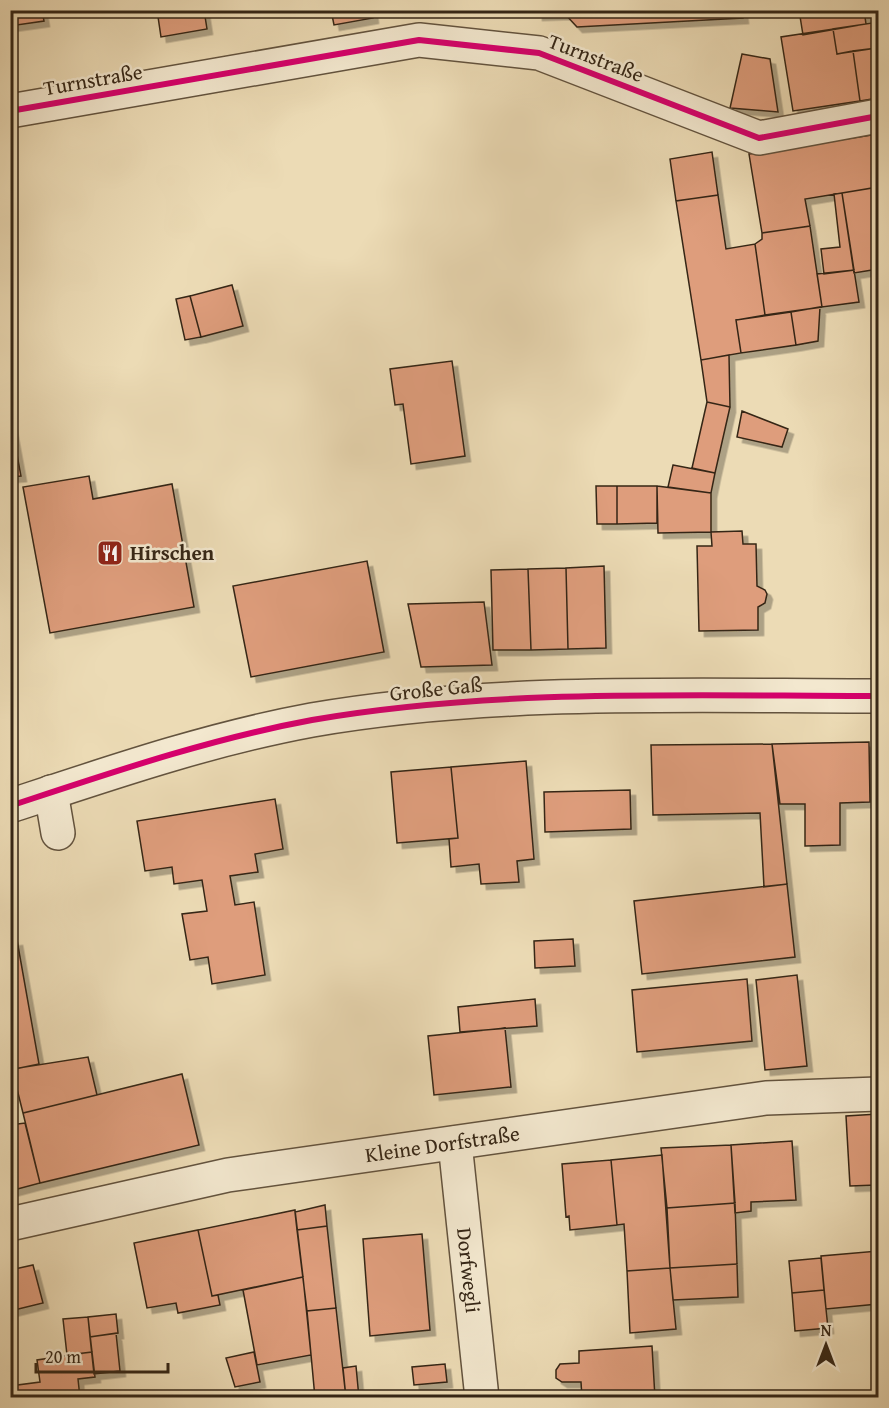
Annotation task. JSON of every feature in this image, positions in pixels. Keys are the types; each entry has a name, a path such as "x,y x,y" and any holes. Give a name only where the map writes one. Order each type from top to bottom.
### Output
{"street":[{"name":"Turnstraße","path":"10,111 419,40 539,53 759,138 879,116"},
{"name":"Große Gaß","path":"10,806 153,758 312,720 475,700 879,696"},
{"path":"51,792 58,833"},
{"name":"Kleine Dorfstraße","path":"10,1224 228,1175 766,1098 879,1094"},
{"name":"Dorfwegli","path":"455,1143 482,1398"}],"building":[{"path":"10,10 42,10 44,21 10,26"},
{"path":"157,10 204,10 207,29 161,37"},
{"path":"331,10 372,10 373,18 334,25"},
{"path":"537,10 742,10 743,18 577,27 565,14 537,15"},
{"path":"799,10 864,10 866,24 803,35"},
{"path":"872,23 876,48 837,54 833,29"},
{"path":"833,29 837,54 853,51 860,101 793,111 781,37"},
{"path":"876,48 878,98 860,101 853,51"},
{"path":"742,54 770,59 778,112 730,108"},
{"path":"878,134 878,187 805,199 810,226 762,233 749,154"},
{"path":"712,152 718,195 676,201 670,159"},
{"path":"878,187 878,269 854,273 842,193"},
{"path":"842,193 854,270 824,274 821,249 840,247 834,194"},
{"path":"718,195 726,249 755,244 765,315 736,320 741,353 701,360 676,201"},
{"path":"810,226 822,307 765,315 755,244 762,239 762,233"},
{"path":"854,270 859,302 822,307 817,274"},
{"path":"232,285 243,326 201,337 190,296"},
{"path":"190,296 201,337 185,340 176,299"},
{"path":"820,307 818,341 796,345 791,312"},
{"path":"791,312 796,345 741,353 736,320"},
{"path":"878,319 878,360 872,320"},
{"path":"729,355 730,407 707,402 701,360"},
{"path":"452,361 465,456 411,464 403,404 395,405 390,369"},
{"path":"707,402 730,407 715,473 692,468"},
{"path":"742,411 788,429 782,447 737,437"},
{"path":"10,417 21,476 10,477"},
{"path":"876,421 878,421 878,460 874,459"},
{"path":"673,465 715,473 711,493 668,487"},
{"name":"Hirschen","path":"89,476 93,499 172,484 194,607 50,633 23,487"},
{"path":"596,486 617,486 617,524 597,524"},
{"path":"617,486 657,486 657,523 617,524"},
{"path":"657,486 711,493 711,532 658,533"},
{"path":"742,531 743,544 756,544 757,586 765,590 767,594 765,603 758,607 758,630 699,631 697,546 712,546 711,532"},
{"path":"367,561 384,652 251,677 233,586"},
{"path":"604,566 606,648 568,649 566,568"},
{"path":"566,568 568,649 531,650 528,569"},
{"path":"528,569 531,650 493,650 491,570"},
{"path":"484,602 492,665 421,667 408,604"},
{"path":"869,742 870,802 840,803 840,845 805,846 805,804 780,804 772,744"},
{"path":"772,744 787,884 764,887 760,813 653,815 651,745"},
{"path":"526,761 534,859 517,861 519,882 481,884 479,864 451,867 449,839 458,838 451,767"},
{"path":"451,767 458,838 397,843 391,772"},
{"path":"630,790 631,829 545,832 544,792"},
{"path":"275,799 283,849 255,854 258,872 230,876 235,905 254,902 265,975 212,984 208,957 190,960 182,914 207,911 202,880 174,884 172,867 145,871 137,821"},
{"path":"787,884 795,957 642,974 634,901"},
{"path":"573,939 575,966 535,968 534,941"},
{"path":"17,940 39,1064 10,1070 10,941"},
{"path":"797,975 807,1066 765,1070 756,980"},
{"path":"747,979 752,1041 637,1052 632,990"},
{"path":"535,999 537,1026 460,1032 458,1007"},
{"path":"505,1028 511,1087 434,1095 428,1036"},
{"path":"88,1057 97,1095 23,1113 12,1069"},
{"path":"182,1074 199,1145 40,1183 23,1113"},
{"path":"878,1114 877,1199 876,1185 850,1186 846,1116"},
{"path":"25,1123 40,1183 10,1191 10,1125"},
{"path":"792,1141 796,1200 751,1202 751,1211 735,1213 731,1145"},
{"path":"731,1145 735,1203 667,1208 661,1148"},
{"path":"662,1155 670,1268 627,1271 624,1224 617,1225 611,1160"},
{"path":"611,1160 617,1225 570,1230 569,1216 566,1217 562,1164"},
{"path":"735,1203 737,1264 670,1268 667,1208"},
{"path":"325,1205 327,1226 297,1230 295,1212"},
{"path":"295,1210 303,1277 212,1296 198,1230"},
{"path":"327,1226 336,1308 307,1311 297,1230"},
{"path":"198,1230 212,1296 218,1295 220,1305 178,1313 176,1303 147,1308 134,1243"},
{"path":"422,1234 430,1330 370,1336 363,1239"},
{"path":"878,1251 878,1304 826,1309 821,1256"},
{"path":"821,1258 824,1290 792,1293 789,1261"},
{"path":"737,1264 738,1297 673,1300 670,1268"},
{"path":"33,1265 43,1303 10,1311 10,1270"},
{"path":"670,1268 676,1329 630,1333 627,1271"},
{"path":"303,1277 311,1355 257,1365 243,1290"},
{"path":"824,1290 828,1328 795,1331 792,1293"},
{"path":"336,1308 346,1398 315,1398 307,1311"},
{"path":"116,1314 118,1333 90,1337 88,1317"},
{"path":"88,1317 92,1352 67,1355 63,1319"},
{"path":"116,1333 120,1371 94,1374 90,1337"},
{"path":"652,1346 655,1398 582,1398 581,1382 562,1382 556,1378 556,1370 560,1364 579,1363 579,1351"},
{"path":"92,1352 95,1377 78,1379 80,1398 10,1398 10,1386 40,1382 37,1360"},
{"path":"254,1352 260,1382 235,1387 226,1358"},
{"path":"445,1364 447,1382 414,1385 412,1367"},
{"path":"356,1366 359,1398 346,1398 343,1368"}],"cycle path":[{"path":"10,111 419,40 539,53 759,138 878,116"},
{"path":"10,806 85,781 235,737 312,720 382,710 523,698 665,695 878,696"}],"place":[{"name":"Hirschen","path":"110,553"}]}
